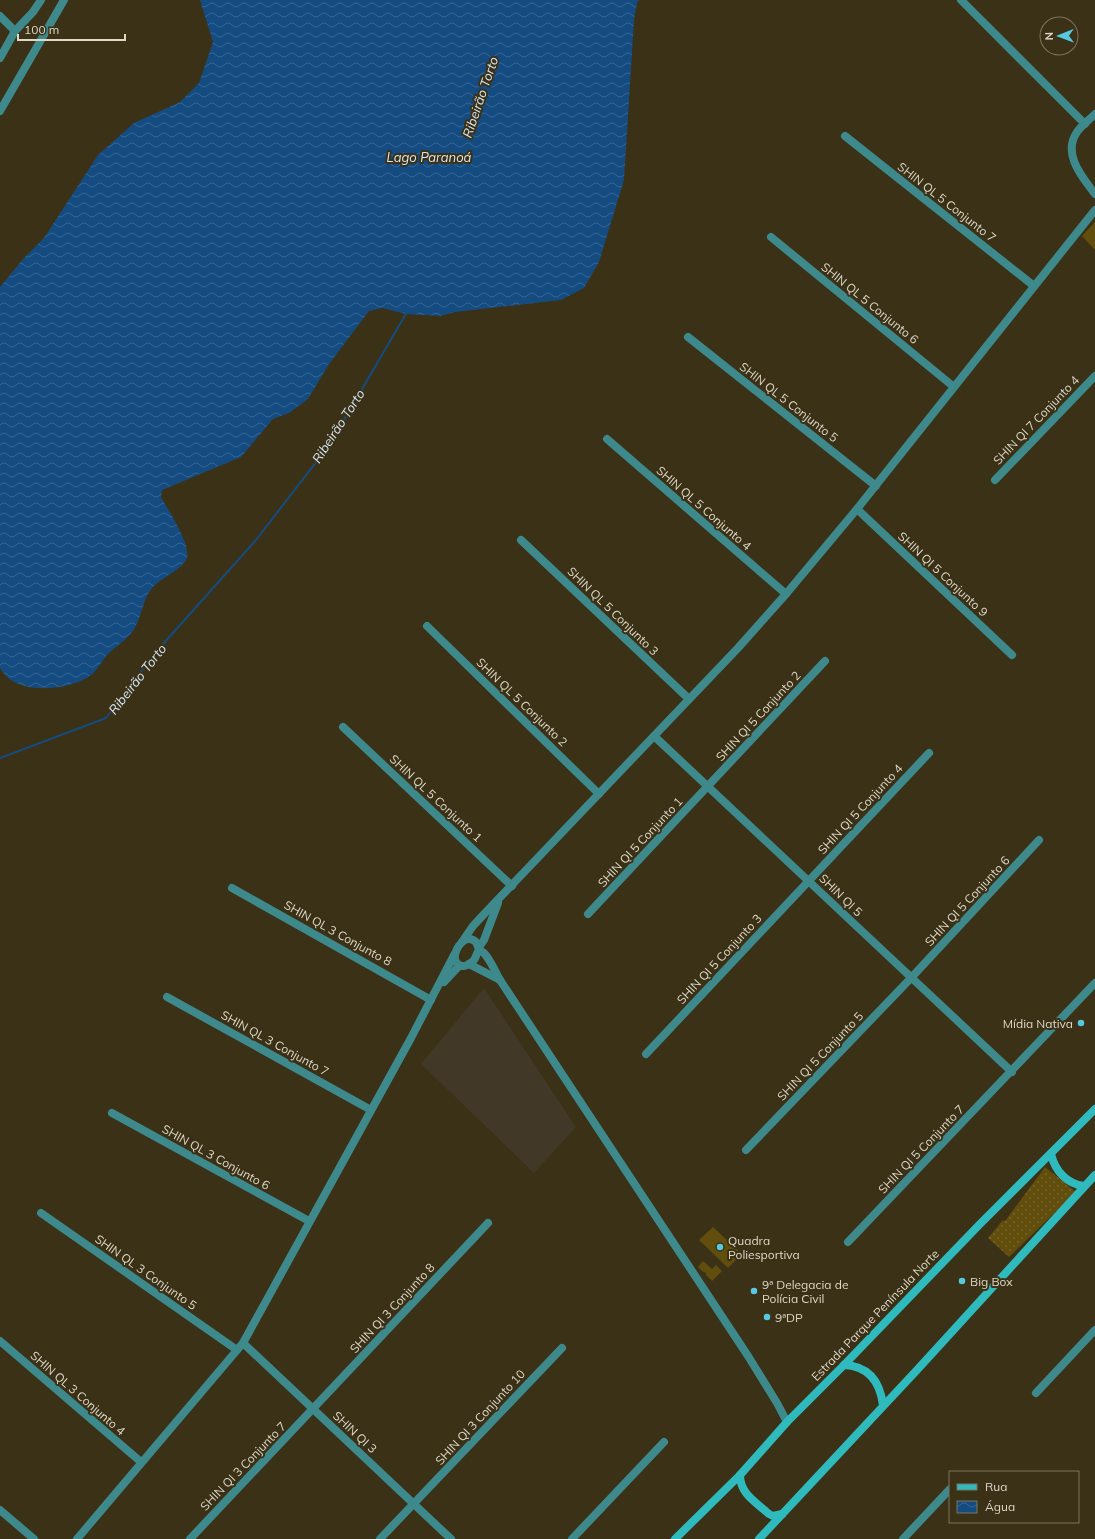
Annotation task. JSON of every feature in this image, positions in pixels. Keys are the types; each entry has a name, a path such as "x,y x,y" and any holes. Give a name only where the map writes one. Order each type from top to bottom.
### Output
{"main road":[{"name":"Estrada Parque Península Norte","path":"675,1539 740,1475 787,1422 1095,1109"},
{"path":"1051,1154 1053,1163 1060,1174 1074,1184 1084,1186"},
{"path":"759,1539 917,1370 1095,1175"},
{"path":"844,1365 856,1366 871,1376 879,1386 883,1405"},
{"path":"740,1475 740,1482 743,1491 769,1514 773,1516 782,1514"}],"street":[{"path":"0,58 15,31 33,12 41,0"},
{"path":"0,111 64,0"},
{"path":"962,0 1085,124"},
{"path":"0,16 15,31"},
{"path":"1095,114 1074,137 1072,152 1078,170 1095,194"},
{"name":"SHIN QL 5 Conjunto 7","path":"845,136 1034,286"},
{"path":"77,1539 243,1343 437,990 456,950 473,926 738,648 786,594 876,486 1095,210"},
{"name":"SHIN QL 5 Conjunto 6","path":"771,237 954,387"},
{"name":"SHIN QL 5 Conjunto 5","path":"688,337 876,486"},
{"name":"SHIN QI 7 Conjunto 4","path":"995,480 1095,376"},
{"name":"SHIN QL 5 Conjunto 4","path":"607,439 786,594"},
{"name":"SHIN QI 5 Conjunto 9","path":"857,509 1012,656"},
{"name":"SHIN QL 5 Conjunto 3","path":"522,540 688,699"},
{"name":"SHIN QL 5 Conjunto 2","path":"427,626 599,794"},
{"name":"SHIN QI 5 Conjunto 2","path":"709,786 825,661"},
{"name":"SHIN QL 5 Conjunto 1","path":"343,727 512,886"},
{"name":"SHIN QI 5","path":"654,736 1012,1072"},
{"name":"SHIN QI 5 Conjunto 4","path":"809,881 928,753"},
{"name":"SHIN QI 5 Conjunto 1","path":"588,914 709,786"},
{"name":"SHIN QI 5 Conjunto 6","path":"911,978 1039,840"},
{"name":"SHIN QI 5 Conjunto 3","path":"646,1054 809,881"},
{"name":"SHIN QL 3 Conjunto 8","path":"232,888 431,1000"},
{"path":"437,990 459,966 469,964 474,960 484,940 499,900"},
{"path":"462,942 471,939 475,941 487,957 500,980 777,1403 787,1422"},
{"path":"454,955 456,963 459,966"},
{"path":"469,964 500,980"},
{"name":"SHIN QI 5 Conjunto 5","path":"746,1150 911,978"},
{"name":"SHIN QI 5 Conjunto 7","path":"848,1242 1095,984"},
{"name":"SHIN QL 3 Conjunto 7","path":"168,997 371,1110"},
{"name":"SHIN QL 3 Conjunto 6","path":"112,1113 309,1221"},
{"name":"SHIN QL 3 Conjunto 5","path":"41,1213 237,1350"},
{"name":"SHIN QI 3 Conjunto 8","path":"313,1410 488,1223"},
{"path":"1036,1393 1095,1330"},
{"name":"SHIN QL 3 Conjunto 4","path":"0,1341 141,1462"},
{"name":"SHIN QI 3","path":"243,1343 313,1410 415,1503 451,1539"},
{"name":"SHIN QI 3 Conjunto 10","path":"380,1539 562,1348"},
{"path":"777,1403 794,1415"},
{"name":"SHIN QI 3 Conjunto 7","path":"190,1539 313,1410"},
{"path":"572,1539 664,1442"},
{"path":"903,1539 949,1489"},
{"path":"0,1510 34,1539"}],"shaded area":[{"path":"1095,222 1095,250 1082,236"},
{"path":"484,988 576,1127 534,1173 421,1064"},
{"path":"1045,1167 1076,1192 1009,1257 988,1238 1003,1220 1005,1221"},
{"name":"Quadra Poliesportiva","path":"713,1227 742,1254 728,1268 699,1240"},
{"path":"703,1261 712,1269 716,1265 722,1271 712,1281 706,1273 698,1267"}],"water":[{"name":"Lago Paranoá","path":"200,0 640,0 637,2 634,20 624,180 599,262 584,288 561,300 455,312 440,316 406,314 382,308 369,311 329,364 308,399 289,413 273,419 241,457 162,490 161,497 186,544 187,558 177,570 153,587 149,592 136,626 125,640 108,654 94,673 83,680 61,687 38,688 27,686 16,683 8,678 0,668 0,287 24,258 44,238 98,155 134,123 180,102 199,83 213,42"}],"waterway":[{"name":"Ribeirão Torto","path":"0,758 106,718 155,653 256,540 330,444 407,312"}],"place":[{"name":"Mídia Nativa","path":"1081,1023"},
{"name":"Quadra Poliesportiva","path":"720,1247"},
{"name":"Big Box","path":"962,1281"},
{"name":"9ª Delegacia de Polícia Civil","path":"754,1291"},
{"name":"9ªDP","path":"767,1317"}]}
